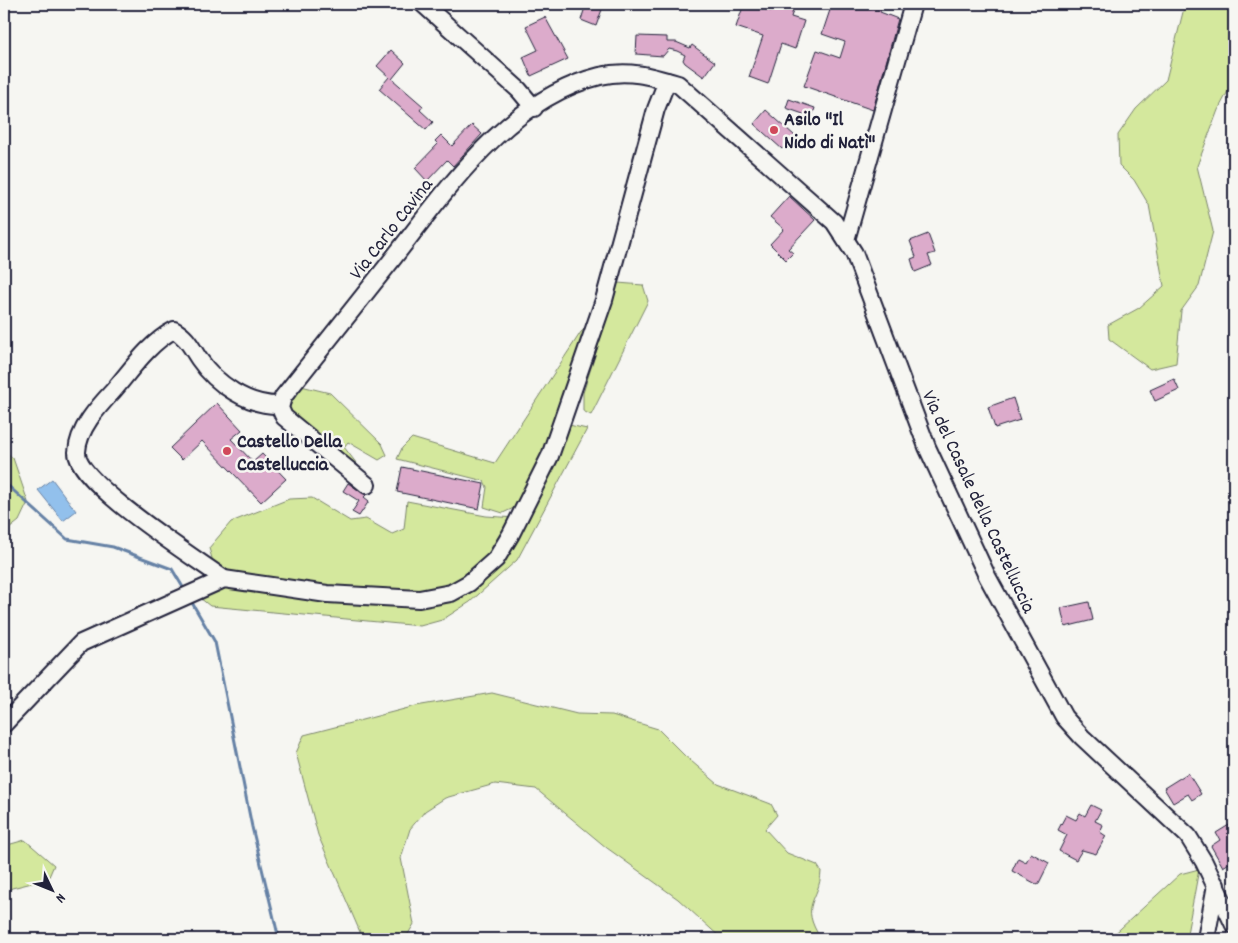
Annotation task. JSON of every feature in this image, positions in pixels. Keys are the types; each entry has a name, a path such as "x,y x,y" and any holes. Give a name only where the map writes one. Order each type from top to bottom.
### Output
{"street":[{"path":"423,4 519,90 534,108"},
{"path":"846,240 913,4"},
{"name":"Via Carlo Cavina","path":"280,405 283,397 468,165 514,122 553,94 600,76 626,72 648,75 667,81"},
{"path":"367,485 284,417 280,405 238,395 223,385 200,360 185,336 174,330 163,336 140,360 102,403 79,437 77,454 90,476 120,506 224,579 327,594 419,600 451,593 469,583 496,558 511,534 550,456 604,300 656,109 667,81"},
{"name":"Via del Casale della Castelluccia","path":"667,81 678,84 701,102 834,222 854,253 928,447 951,499 987,576 1064,717 1082,738 1188,836 1197,848 1216,885 1234,926"},
{"path":"4,724 81,643 224,579"},
{"path":"1206,939 1216,885"}],"green space":[{"path":"1185,4 1234,4 1234,80 1218,110 1197,166 1213,231 1199,286 1181,311 1176,363 1150,369 1109,339 1108,325 1139,308 1164,286 1149,205 1134,180 1119,165 1118,135 1136,109 1166,80"},
{"path":"618,283 643,285 648,301 591,415 583,411 583,393"},
{"path":"587,327 553,439 518,506 503,513 484,507 487,487 484,481 397,459 402,448 412,438 495,463 581,332"},
{"path":"301,386 330,393 382,444 387,455 379,460 348,442 344,447 360,468 352,467 290,415 289,408"},
{"path":"569,425 587,429 517,560 470,602 442,620 420,626 210,606 200,598 212,586 213,562 209,548 231,522 289,499 312,498 350,521 366,519 392,534 404,529 407,501 486,516 516,518"},
{"path":"4,451 13,458 28,502 19,521 4,533"},
{"path":"492,693 577,714 612,715 658,729 684,755 718,784 771,804 777,815 765,829 787,853 817,865 821,871 820,881 812,903 811,918 821,939 722,939 678,899 607,848 536,789 495,784 445,798 425,811 410,829 401,858 414,924 405,939 363,939 318,835 296,753 304,735 416,706"},
{"path":"25,840 54,865 48,879 12,888 4,893 4,846"},
{"path":"1199,869 1186,939 1109,939 1180,874"}],"water":[{"path":"52,479 76,511 63,521 38,490"}],"building":[{"path":"586,4 604,4 596,26 581,20"},
{"path":"744,4 771,11 774,4 795,4 791,17 804,21 795,49 781,44 768,84 749,77 763,36 736,27"},
{"path":"832,4 855,4 871,9 872,4 883,4 880,12 898,19 873,110 804,86 817,50 840,58 845,42 822,34"},
{"path":"545,17 568,59 531,76 523,57 538,50 526,26"},
{"path":"637,36 667,37 667,42 676,42 690,48 692,45 715,62 704,77 685,63 683,60 685,55 677,51 669,49 663,56 636,54"},
{"path":"391,50 405,63 392,79 423,106 420,110 433,122 426,130 379,89 389,77 377,66"},
{"path":"789,99 815,108 812,117 786,108"},
{"name":"Asilo \"Il Nido di Natì\"","path":"766,110 795,136 782,149 754,124"},
{"path":"472,125 482,134 453,166 447,160 427,181 415,168 438,144 435,141 441,135 452,146"},
{"path":"789,196 815,220 788,249 793,253 786,260 770,244 784,229 770,217"},
{"path":"928,234 935,253 928,255 932,265 915,272 911,259 916,257 910,241"},
{"path":"1174,379 1179,390 1155,401 1150,390"},
{"path":"1013,398 1020,420 995,428 988,407"},
{"name":"Castello Della Castelluccia","path":"217,403 242,430 231,439 253,462 262,454 286,479 261,502 202,441 182,460 170,448"},
{"path":"402,467 484,484 479,509 397,492"},
{"path":"348,483 366,495 364,497 369,501 359,516 352,512 359,501 343,491"},
{"path":"1089,602 1093,620 1065,627 1061,608"},
{"path":"1188,773 1201,794 1192,800 1188,794 1173,803 1164,788"},
{"path":"1091,805 1101,810 1095,821 1103,825 1100,832 1106,836 1096,854 1082,850 1076,860 1059,851 1067,835 1058,830 1066,815 1076,820 1080,813 1085,816"},
{"path":"1229,825 1234,834 1234,860 1223,867 1211,846 1220,840 1216,833"},
{"path":"1031,853 1049,863 1038,885 1012,871 1018,858 1026,862"}],"waterway":[{"path":"4,482 67,539 113,547 172,569 184,589"},
{"path":"191,601 215,642 252,827 279,939"}],"place":[{"name":"Asilo \"Il Nido di Natì\"","path":"774,130"},
{"name":"Castello Della Castelluccia","path":"227,451"}]}
